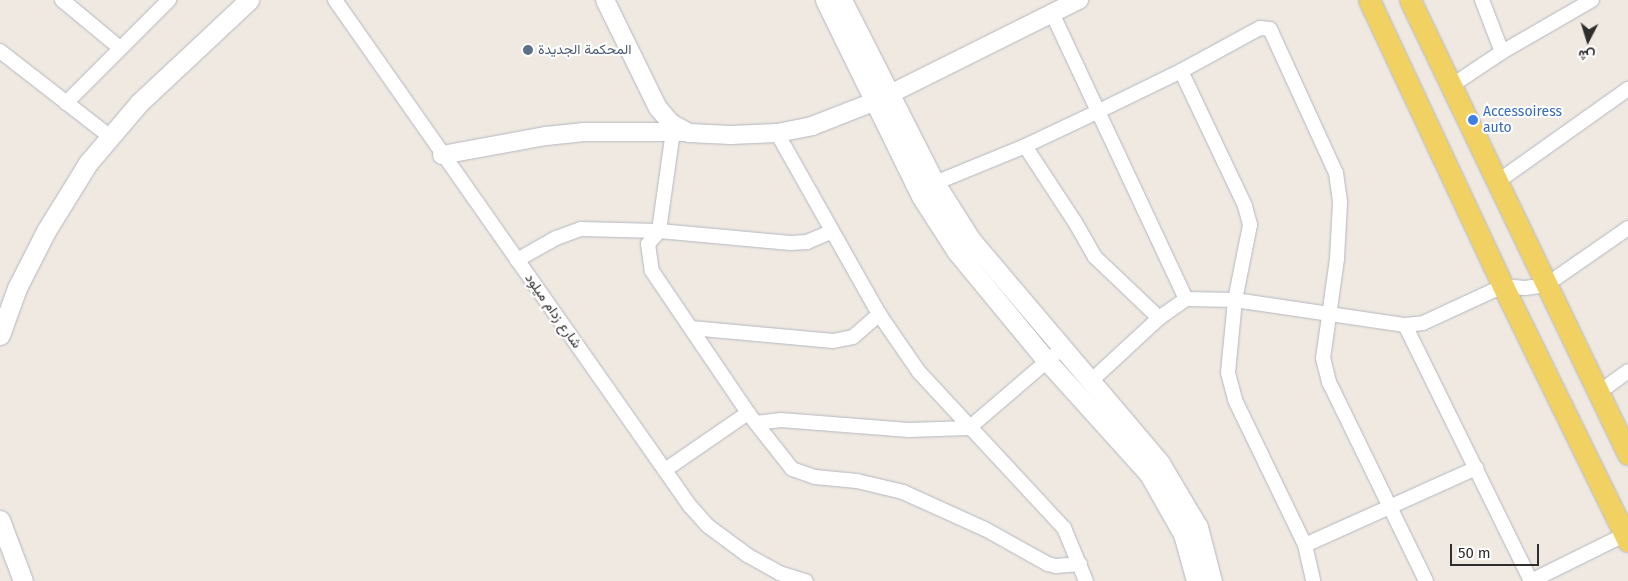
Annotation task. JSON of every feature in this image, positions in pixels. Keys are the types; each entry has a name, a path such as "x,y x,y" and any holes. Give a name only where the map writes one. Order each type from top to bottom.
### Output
{"main road":[{"path":"0,336 17,288 46,231 70,189 109,136 138,103 249,0"},
{"path":"826,0 971,240 1054,355 1149,474 1183,534 1196,581"},
{"path":"842,0 883,97 921,196 957,252 1054,355 1091,381 1160,463 1198,527 1212,581"},
{"path":"1369,0 1503,286 1627,536"},
{"path":"1410,0 1628,454"},
{"path":"0,520 23,581"}],"street":[{"path":"66,102 169,0"},
{"name":"شارع زدام ميلود","path":"335,0 442,156 518,260 690,506 708,526 767,567 806,581"},
{"path":"605,0 658,108 681,132"},
{"path":"442,156 546,136 582,132 681,132 731,135 777,133 812,126 883,97 1079,0"},
{"path":"1482,0 1502,52"},
{"path":"1451,86 1574,5 1592,0"},
{"path":"67,1 120,48"},
{"path":"1052,14 1186,299"},
{"path":"921,196 935,183 1025,146 1181,71 1260,28 1270,28 1336,173 1340,202 1337,259 1323,358 1330,382 1426,581"},
{"path":"0,51 109,136"},
{"path":"1181,71 1245,206 1250,226 1235,300 1228,374 1235,400 1305,546 1313,581"},
{"path":"1497,182 1628,89"},
{"path":"681,132 660,231 648,244 652,271 752,418 786,462 799,473 814,477 858,481 903,492 985,529 1048,564 1056,566 1080,564"},
{"path":"777,133 878,314 919,372 969,428 1064,528 1086,581"},
{"path":"1025,146 1075,222 1095,257 1159,318"},
{"path":"1091,381 1159,318 1186,299 1235,300 1405,325 1423,324 1503,286 1525,288 1546,285 1628,228"},
{"path":"518,260 556,238 581,229 660,231 790,243 807,242 831,232"},
{"path":"691,328 833,341 853,337 878,314"},
{"path":"1405,325 1531,581 1627,536"},
{"path":"665,470 752,418 909,430 969,428 1054,355"},
{"path":"1598,393 1628,371"},
{"path":"1305,546 1476,468"}],"place":[{"name":"المحكمة الجديدة","path":"528,50"},
{"name":"Accessoiress auto","path":"1473,120"}]}
